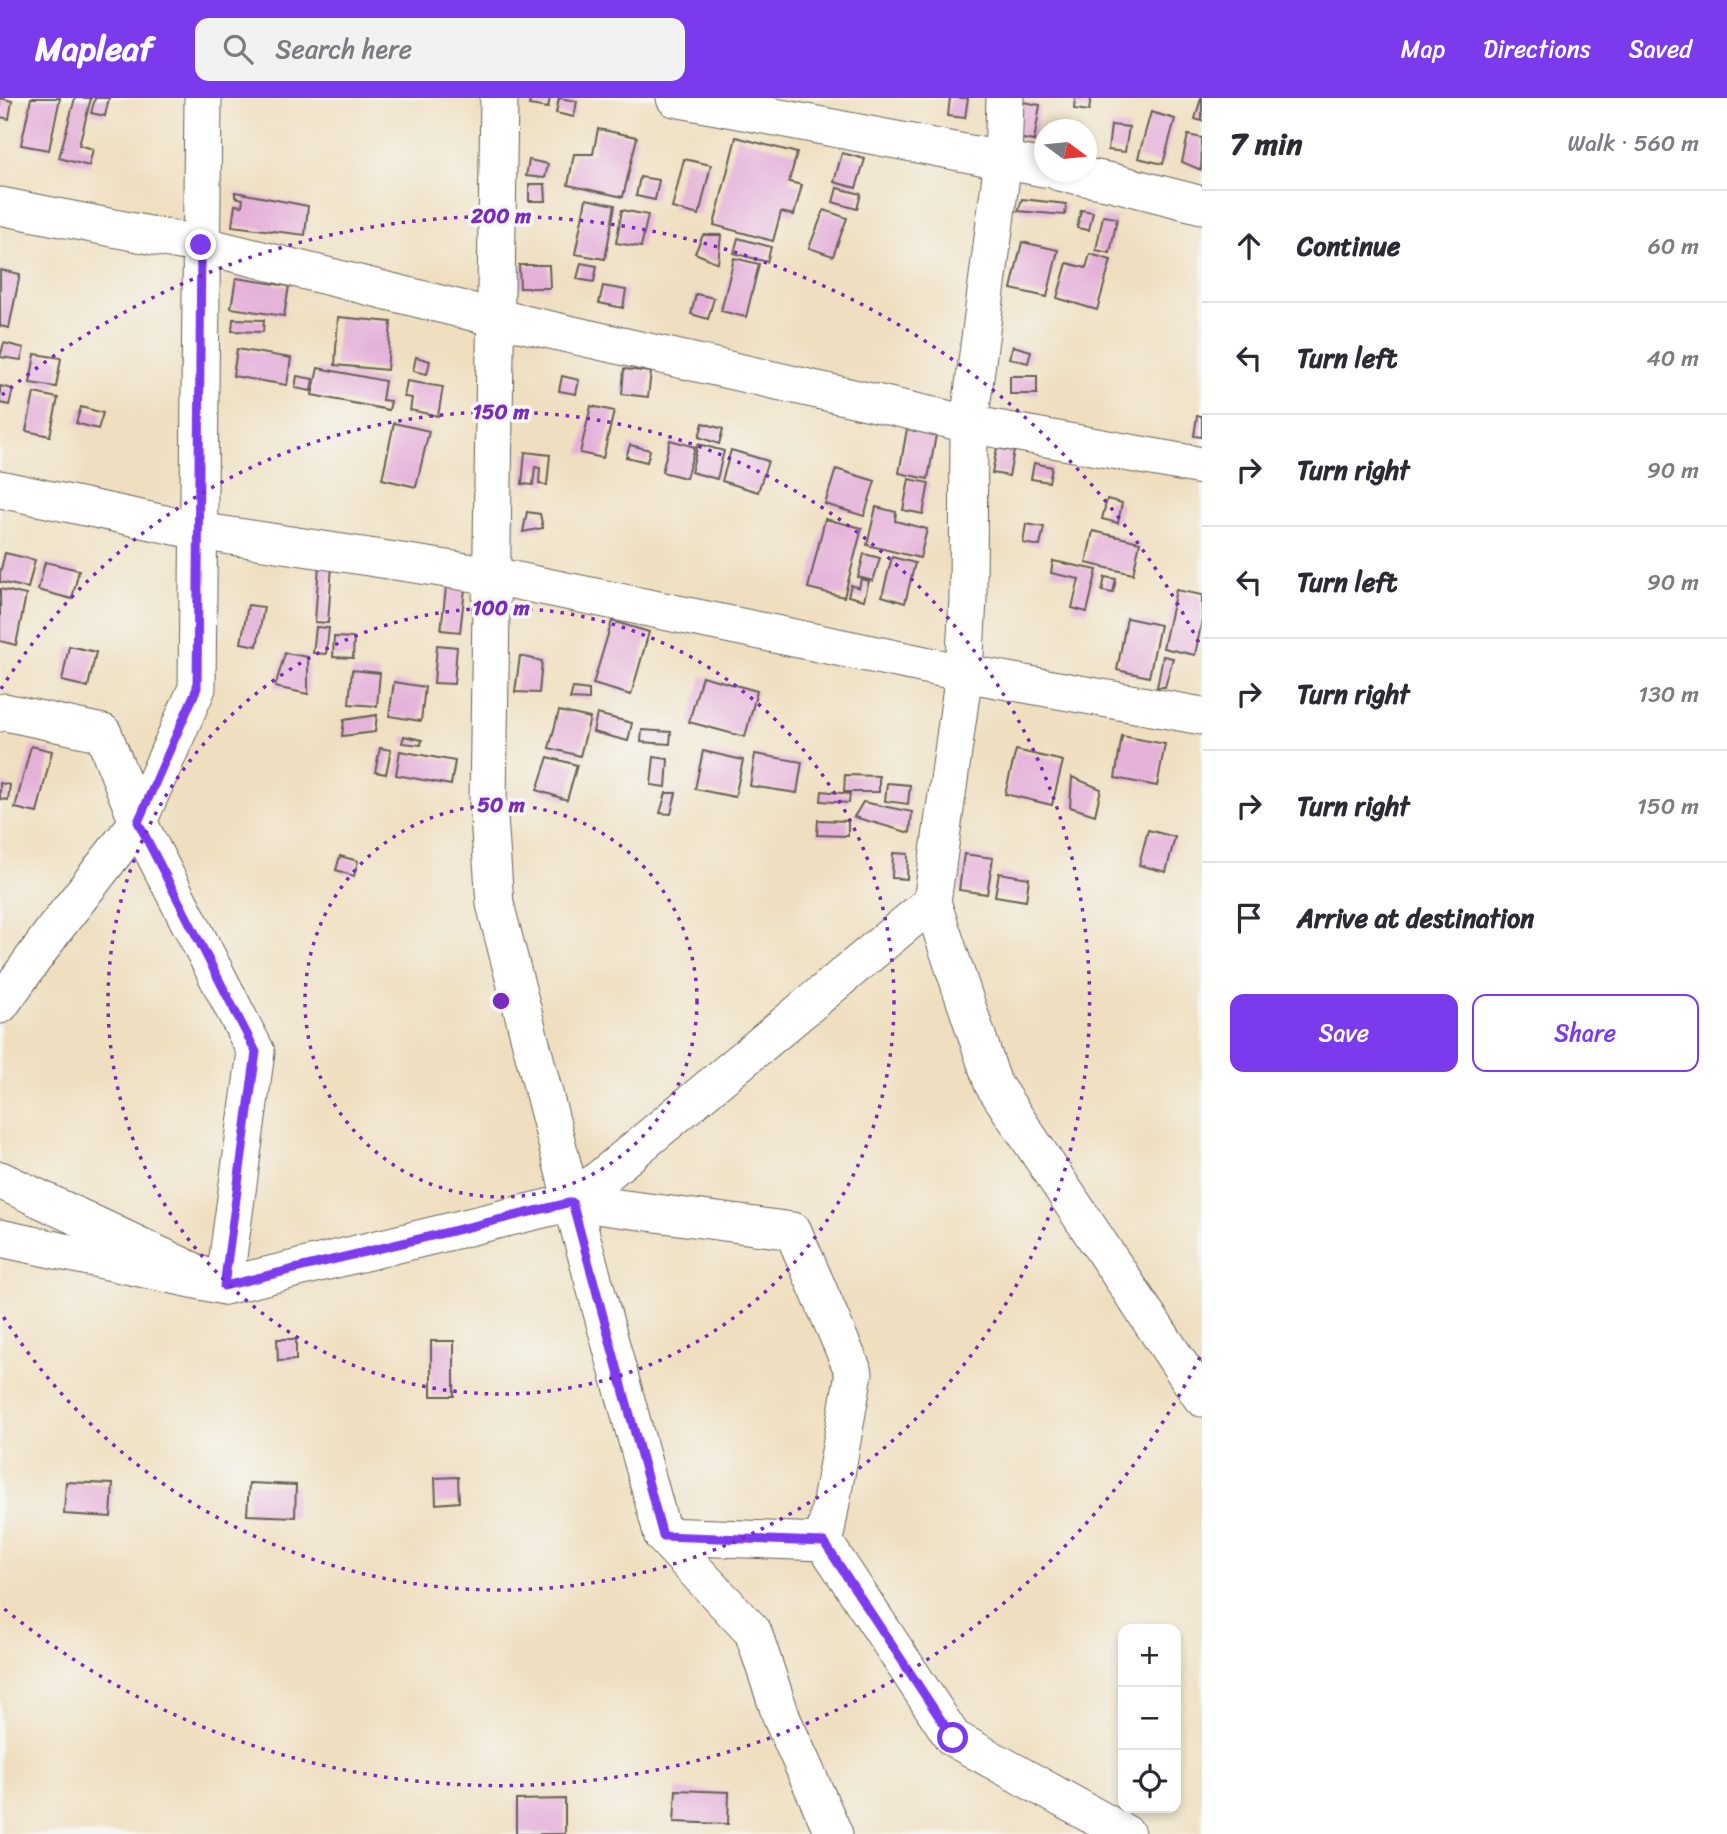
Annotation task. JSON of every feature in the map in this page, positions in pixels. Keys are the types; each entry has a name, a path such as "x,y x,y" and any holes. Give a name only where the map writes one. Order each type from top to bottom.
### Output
{"street":[{"path":"0,1005 138,822 197,688 203,98"},
{"path":"499,98 488,802 495,904 572,1202 663,1536 753,1632 782,1720 834,1834"},
{"path":"676,98 1034,167"},
{"path":"1005,98 1003,160 969,424 968,598 964,673 932,902 993,1084 1202,1398"},
{"path":"1097,179 1202,205"},
{"path":"0,206 201,245 497,318 969,424 1202,466"},
{"path":"0,489 198,531 493,576 964,673 1202,716"},
{"path":"0,713 103,733 138,822 256,1052 224,1286"},
{"path":"572,1202 932,902"},
{"path":"0,1180 224,1286"},
{"path":"0,1238 224,1286 572,1202 793,1231 854,1373 824,1542 953,1738 1126,1834"},
{"path":"663,1536 824,1542"}],"building":[{"path":"0,98 12,101 9,119 0,117"},
{"path":"31,98 60,98 49,150 21,145"},
{"path":"75,98 91,98 79,145 93,149 89,166 59,158"},
{"path":"95,98 109,98 105,116 91,113"},
{"path":"531,98 550,98 548,108 529,105"},
{"path":"559,98 577,101 574,117 556,113"},
{"path":"950,98 968,98 965,118 948,116"},
{"path":"1075,98 1091,98 1089,111 1074,109"},
{"path":"1202,98 1202,121 1195,119"},
{"path":"1023,102 1040,105 1038,119 1034,119 1034,141 1017,138"},
{"path":"1151,112 1175,119 1163,164 1138,158"},
{"path":"1111,125 1129,127 1125,152 1108,150"},
{"path":"598,129 637,137 623,197 568,185 574,154 593,154"},
{"path":"1188,135 1202,138 1201,170 1182,162"},
{"path":"736,137 797,153 789,182 802,185 794,215 781,212 773,241 714,225"},
{"path":"842,153 865,159 856,188 834,182"},
{"path":"684,159 711,165 699,215 672,208"},
{"path":"529,160 548,164 545,178 526,176"},
{"path":"640,177 659,180 655,200 636,196"},
{"path":"529,184 545,184 546,201 529,201"},
{"path":"837,188 861,194 857,209 833,202"},
{"path":"235,192 308,206 305,235 232,226 235,205 242,206 243,199 235,197"},
{"path":"586,199 615,205 605,259 575,254"},
{"path":"1022,199 1066,204 1065,215 1018,211"},
{"path":"622,210 648,215 641,247 616,243"},
{"path":"824,210 847,218 833,256 809,248"},
{"path":"1081,210 1093,212 1089,230 1077,228"},
{"path":"1103,216 1117,218 1110,253 1096,250"},
{"path":"703,235 721,235 718,263 695,253"},
{"path":"738,238 771,247 767,262 734,253"},
{"path":"1022,242 1058,250 1047,297 1011,289"},
{"path":"1090,254 1111,260 1097,310 1057,298 1067,263 1086,268"},
{"path":"734,258 759,264 746,317 721,311"},
{"path":"581,263 597,266 594,282 577,279"},
{"path":"519,265 549,265 550,288 520,288"},
{"path":"0,270 20,274 9,328 0,326"},
{"path":"236,278 289,286 284,316 231,308"},
{"path":"603,286 626,290 623,308 599,303"},
{"path":"696,294 714,298 708,319 691,314"},
{"path":"338,317 391,322 387,370 335,365"},
{"path":"233,319 264,320 263,332 232,331"},
{"path":"4,343 24,348 21,360 0,357"},
{"path":"1013,346 1031,351 1028,363 1009,358"},
{"path":"237,349 291,358 287,385 233,376"},
{"path":"35,354 61,358 56,387 30,383"},
{"path":"416,357 430,361 427,374 413,371"},
{"path":"318,368 385,381 382,400 391,401 389,410 312,395"},
{"path":"624,369 651,372 648,397 622,394"},
{"path":"297,376 313,379 311,391 295,388"},
{"path":"562,376 579,380 576,394 559,391"},
{"path":"1010,376 1037,376 1037,394 1010,394"},
{"path":"407,381 443,387 438,416 410,410 412,398 404,397"},
{"path":"0,386 13,389 9,405 0,403"},
{"path":"34,393 58,398 50,436 26,431"},
{"path":"591,406 614,411 603,458 580,453"},
{"path":"81,407 103,413 98,429 76,423"},
{"path":"1197,416 1202,416 1202,437 1194,436"},
{"path":"394,423 429,431 416,487 382,479"},
{"path":"703,423 723,429 719,444 699,437"},
{"path":"907,429 936,435 928,479 899,473"},
{"path":"670,440 695,447 686,478 662,472"},
{"path":"698,444 724,451 717,479 691,472"},
{"path":"630,445 650,450 647,462 626,457"},
{"path":"997,448 1014,451 1009,476 992,473"},
{"path":"731,450 768,461 758,492 722,481"},
{"path":"525,452 550,455 547,485 539,484 540,468 535,467 533,485 522,484"},
{"path":"1034,463 1052,467 1049,482 1031,479"},
{"path":"836,469 875,481 864,516 825,504"},
{"path":"909,479 929,483 923,514 903,510"},
{"path":"1107,499 1122,503 1118,523 1102,519"},
{"path":"876,507 896,512 895,521 927,529 920,558 867,545"},
{"path":"527,512 540,514 543,528 523,532"},
{"path":"825,519 862,528 844,597 808,588"},
{"path":"1026,524 1044,527 1040,546 1023,543"},
{"path":"1093,531 1140,542 1133,574 1086,563"},
{"path":"5,553 35,560 28,588 0,582"},
{"path":"864,554 880,558 873,581 858,577"},
{"path":"892,557 915,563 905,603 882,596"},
{"path":"1053,561 1097,570 1087,612 1072,608 1079,579 1051,573"},
{"path":"45,562 79,570 72,599 38,590"},
{"path":"319,564 332,565 328,623 315,622"},
{"path":"1105,577 1116,579 1113,593 1102,591"},
{"path":"861,579 869,581 864,600 848,596 851,585 859,588"},
{"path":"446,588 465,589 460,632 441,630"},
{"path":"0,589 26,595 16,645 0,641"},
{"path":"1176,590 1202,595 1202,620 1195,655 1163,648"},
{"path":"248,605 264,607 257,646 241,643"},
{"path":"1127,618 1160,625 1149,677 1117,670"},
{"path":"612,621 649,632 631,695 593,684"},
{"path":"316,627 329,628 326,654 313,653"},
{"path":"334,637 354,638 353,658 333,657"},
{"path":"437,645 457,647 454,684 434,683"},
{"path":"69,646 96,652 88,687 62,681"},
{"path":"285,653 308,657 308,694 275,687"},
{"path":"520,656 542,661 539,693 515,692"},
{"path":"1163,656 1173,658 1165,687 1157,687"},
{"path":"352,670 380,673 377,706 349,704"},
{"path":"702,676 757,691 745,737 689,722"},
{"path":"394,682 425,687 421,721 389,716"},
{"path":"573,688 589,690 589,700 570,699"},
{"path":"559,711 590,718 580,756 549,748"},
{"path":"597,714 632,723 628,741 593,732"},
{"path":"377,715 375,732 342,736 344,720"},
{"path":"642,730 671,732 670,744 641,742"},
{"path":"404,736 422,740 421,745 402,743"},
{"path":"1122,736 1165,744 1157,786 1115,778"},
{"path":"31,746 52,751 37,813 15,808"},
{"path":"380,748 391,750 386,774 375,772"},
{"path":"1016,750 1063,761 1052,805 1005,794"},
{"path":"400,751 455,761 451,785 396,775"},
{"path":"703,751 743,760 735,797 695,789"},
{"path":"755,754 802,762 797,793 750,786"},
{"path":"548,757 577,765 567,800 537,790"},
{"path":"654,757 668,759 666,787 651,785"},
{"path":"845,775 879,776 879,792 844,792"},
{"path":"1072,777 1101,789 1095,815 1070,807"},
{"path":"0,783 10,785 8,800 0,799"},
{"path":"887,783 910,785 908,804 885,801"},
{"path":"822,791 850,794 849,803 821,801"},
{"path":"666,793 676,793 671,814 660,813"},
{"path":"863,802 912,812 910,833 854,817"},
{"path":"818,820 848,821 848,836 817,835"},
{"path":"1148,830 1175,837 1166,872 1139,865"},
{"path":"893,853 908,854 907,879 892,878"},
{"path":"964,854 993,858 987,894 959,890"},
{"path":"340,856 358,861 354,876 336,870"},
{"path":"999,873 1029,878 1026,901 995,896"},
{"path":"277,1339 296,1339 296,1360 278,1361"},
{"path":"431,1341 454,1341 454,1396 431,1396"},
{"path":"458,1477 459,1502 436,1504 435,1478"},
{"path":"66,1482 113,1484 111,1517 64,1514"},
{"path":"249,1483 296,1485 295,1517 247,1515"},
{"path":"676,1790 729,1792 728,1824 674,1822"},
{"path":"565,1799 565,1834 516,1834 516,1800"}],"route":[{"path":"201,245 197,688 138,822 256,1052 224,1286 572,1202 663,1536 824,1542 953,1738"}]}
